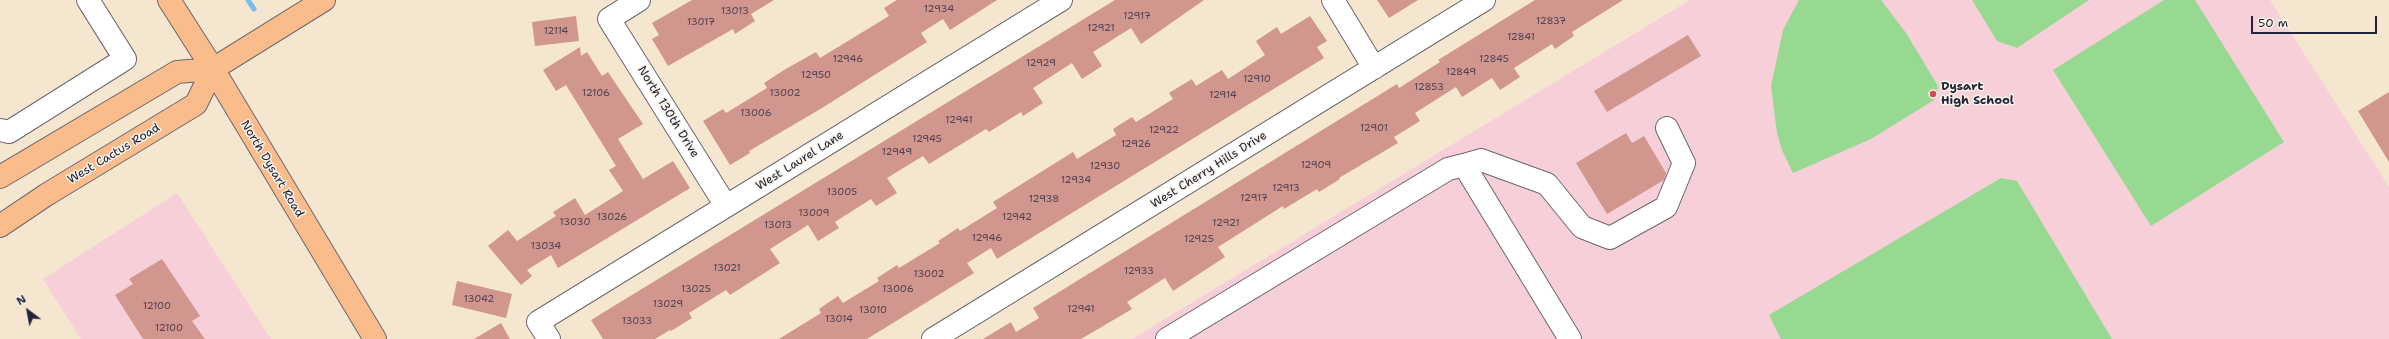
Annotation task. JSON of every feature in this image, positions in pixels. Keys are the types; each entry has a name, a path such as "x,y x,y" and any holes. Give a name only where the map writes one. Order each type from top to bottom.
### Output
{"main road":[{"name":"North Dysart Road","path":"169,0 213,69 375,339"},
{"path":"0,177 177,72 213,69 324,0"},
{"name":"West Cactus Road","path":"0,226 46,195 196,104 213,69"}],"street":[{"path":"0,130 8,132 125,60 88,0"},
{"name":"North 130th Drive","path":"640,0 609,18 726,206"},
{"name":"West Laurel Lane","path":"544,330 726,206 1061,0"},
{"path":"1333,0 1374,68"},
{"name":"West Cherry Hills Drive","path":"933,339 1484,0"},
{"path":"1167,339 1448,169 1481,160 1547,184 1582,227 1610,238 1666,208 1684,163 1667,128"},
{"path":"1464,165 1570,339"}],"shaded area":[{"name":"Dysart High School","path":"1690,0 2270,0 2389,187 2389,339 1132,339"},
{"path":"177,193 271,339 81,339 43,279"}],"green space":[{"path":"1799,0 1881,0 1906,33 1938,86 1934,100 1871,139 1793,173 1782,150 1777,133 1771,86 1783,30"},
{"path":"1972,0 2089,0 2017,48 1997,41"},
{"path":"2164,0 2195,0 2284,142 2151,226 2053,70"},
{"path":"2001,178 2017,181 2112,339 1781,339 1769,315"}],"building":[{"path":"692,0 774,0 751,14 755,21 735,34 733,29 668,66 652,39 659,35 652,23"},
{"path":"897,0 997,0 950,30 943,19 921,33 927,42 822,108 749,151 750,153 730,165 703,121 723,109 726,113 767,88 764,83 784,70 816,52 820,58 889,16 884,8"},
{"path":"1115,0 1204,0 1141,44 1131,28 1093,52 1102,66 1082,79 1072,63 1033,88 1043,103 1023,116 1021,112 989,132 986,129 929,164 923,156 887,178 897,193 876,206 871,199 835,222 839,228 818,241 808,225 770,249 780,263 730,295 726,290 689,313 692,318 671,331 670,330 655,339 603,339 591,320"},
{"path":"1377,0 1418,0 1389,18"},
{"path":"1535,0 1623,0 1572,32 1574,36 1555,49 1552,44 1514,68 1520,77 1500,90 1492,78 1462,97 1456,87 1415,113 1420,121 1394,137 1398,143 1339,178 1340,179 1319,192 1317,189 1284,209 1283,206 1218,247 1225,257 1173,291 1165,278 1127,302 1132,309 1081,339 983,339 1011,322 1016,332 1039,318 1033,308 1397,84 1399,88 1440,62 1438,60"},
{"path":"576,16 579,41 535,46 532,22"},
{"path":"1310,16 1327,41 1317,47 1324,58 997,259 991,248 967,263 974,273 867,339 779,339 821,313 819,309 838,296 843,303 879,281 877,278 897,265 899,268 940,243 938,241 958,228 960,231 997,208 993,202 1073,152 1077,159 1116,135 1113,129 1132,117 1136,122 1173,99 1169,93 1192,79 1196,86 1222,70 1228,79 1265,55 1256,41 1277,27 1281,34"},
{"path":"1688,35 1701,56 1607,112 1594,91"},
{"path":"580,47 581,56 587,52 602,76 608,72 643,124 618,139 643,179 673,161 690,188 558,268 551,255 527,270 532,276 521,285 488,246 508,230 517,241 556,216 553,212 575,198 585,215 623,191 609,170 616,166 566,85 556,91 543,70"},
{"path":"2389,92 2389,162 2358,111"},
{"path":"1626,133 1632,143 1644,136 1666,173 1664,180 1607,214 1576,163"},
{"path":"162,259 200,316 192,321 205,339 143,339 115,295 133,284 129,279"},
{"path":"457,281 512,294 506,318 452,305"},
{"path":"501,323 510,339 474,339"}],"waterway":[{"path":"248,0 254,9"}],"place":[{"name":"Dysart High School","path":"1933,94"}]}
